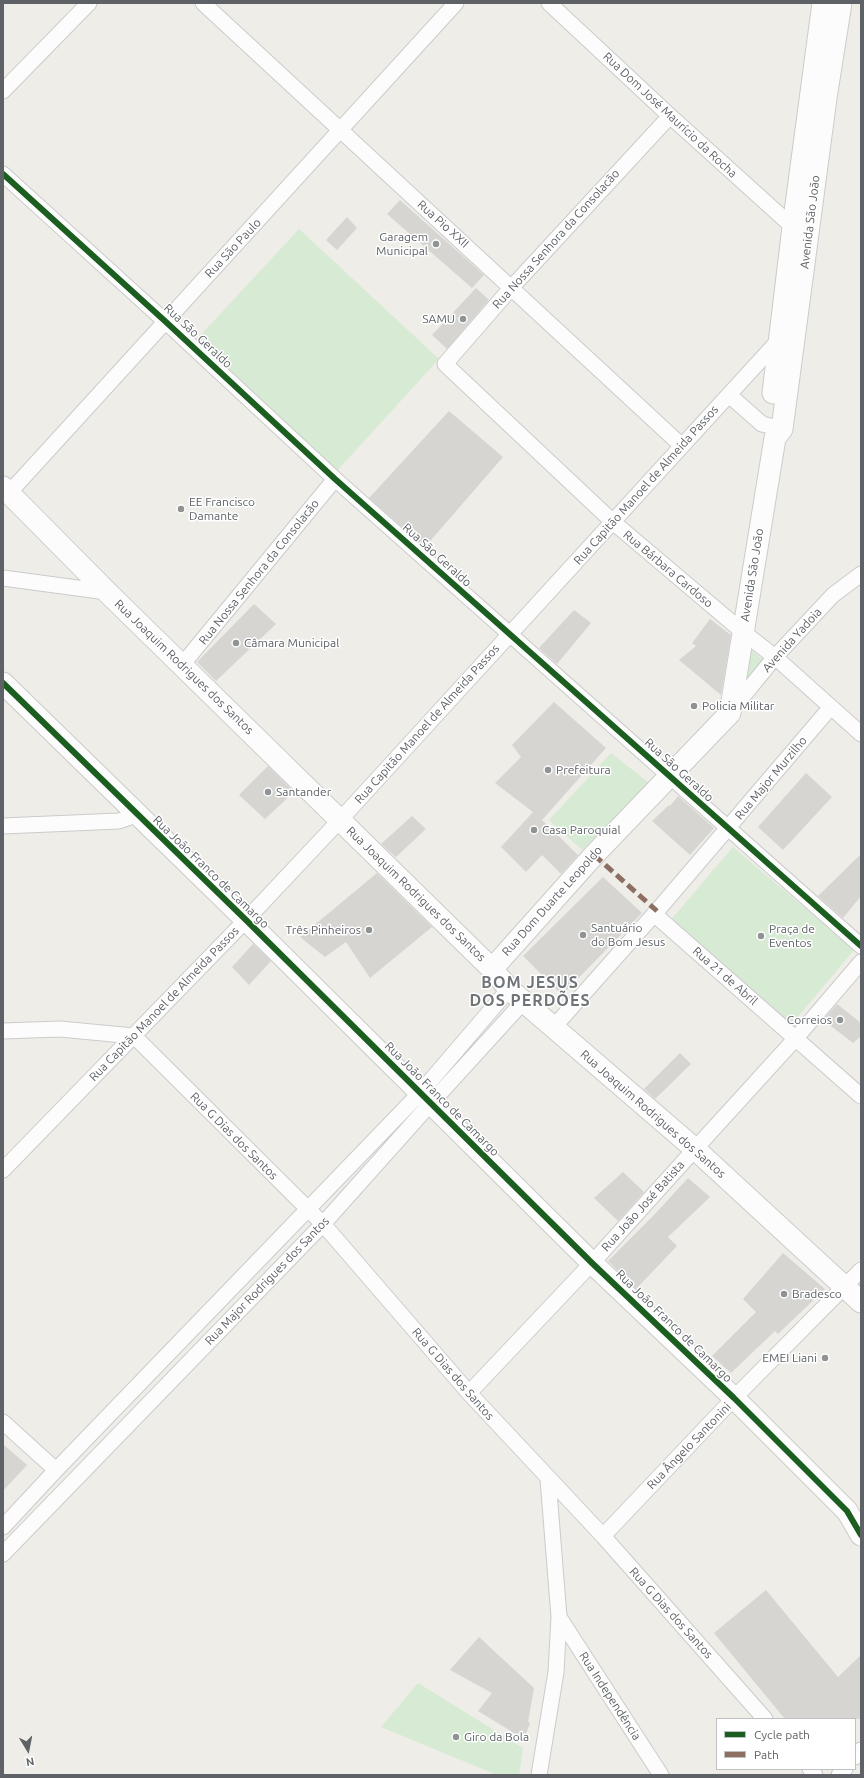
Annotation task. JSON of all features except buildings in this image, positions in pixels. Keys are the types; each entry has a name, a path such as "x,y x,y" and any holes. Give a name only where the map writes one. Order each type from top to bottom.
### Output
{"street":[{"path":"3,91 88,3"},
{"name":"Rua Pio XXII","path":"203,3 512,287 682,446"},
{"name":"Rua São Paulo","path":"6,490 166,322 456,3"},
{"name":"Rua Dom José Maurício da Rocha","path":"549,3 670,116 801,229"},
{"name":"Avenida São João","path":"730,713 775,431 801,229 823,3"},
{"name":"Avenida São João","path":"775,431 778,341 826,98 840,3"},
{"name":"Rua Nossa Senhora da Consolacão","path":"445,364 512,287 670,116"},
{"name":"Rua São Geraldo","path":"3,174 166,322 335,479 861,946"},
{"name":"Rua Capitão Manoel de Almeida Passos","path":"3,1170 246,920 340,820 778,341"},
{"name":"Rua Bárbara Cardoso","path":"445,364 613,522 743,632 776,657 830,708 861,734"},
{"path":"729,395 762,424 775,431"},
{"name":"Rua Nossa Senhora da Consolacão","path":"182,665 335,479"},
{"name":"Rua Joaquim Rodrigues dos Santos","path":"6,490 107,592 517,995 553,1028 695,1150 861,1302"},
{"name":"Avenida Yadoia","path":"730,713 776,657 833,595 861,574"},
{"path":"3,578 107,592"},
{"name":"Rua João Franco de Camargo","path":"3,683 136,815 246,920 592,1263 734,1398 843,1507 861,1535"},
{"name":"Rua Major Murzilho","path":"553,1028 654,914 830,708"},
{"name":"Rua Dom Duarte Leopoldo","path":"492,969 594,855 730,713"},
{"path":"3,826 119,821 136,815"},
{"name":"Rua 21 de Abril","path":"654,914 861,1096"},
{"name":"Rua João José Batista","path":"469,1393 592,1263 695,1150 796,1038 861,962"},
{"name":"Rua Major Rodrigues dos Santos","path":"5,1548 323,1224 425,1098 517,995"},
{"path":"3,1031 60,1029 134,1036"},
{"name":"Rua G Dias dos Santos","path":"134,1036 323,1224 469,1393 602,1536 764,1718"},
{"name":"Rua Major Rodrigues dos Santos","path":"3,1527 56,1470 308,1210 425,1098"},
{"name":"Rua Ângelo Santonini","path":"602,1536 734,1398 861,1270"},
{"path":"3,1422 56,1470"},
{"path":"539,1775 556,1672 559,1617 548,1479"},
{"name":"Rua Independência","path":"559,1617 661,1775"}],"green space":[{"path":"299,229 439,359 336,472 197,339"},
{"path":"748,647 763,660 743,684"},
{"path":"611,753 649,783 582,850 549,820"},
{"name":"Praça de Eventos","path":"733,847 854,950 786,1031 669,922"},
{"name":"Giro da Bola","path":"418,1683 523,1748 519,1775 497,1775 381,1727"}],"marked path":[{"path":"594,855 657,911"}],"cycle path":[{"path":"3,174 166,322 335,479 861,946"},
{"path":"3,683 246,920 592,1263 734,1398 847,1511 861,1535"}],"place":[{"name":"Garagem Municipal","path":"436,244"},
{"name":"SAMU","path":"463,319"},
{"name":"EE Francisco Damante","path":"181,509"},
{"name":"Câmara Municipal","path":"236,643"},
{"name":"Policia Militar","path":"694,706"},
{"name":"Prefeitura","path":"548,770"},
{"name":"Santander","path":"268,792"},
{"name":"Casa Paroquial","path":"534,830"},
{"name":"Três Pinheiros","path":"369,930"},
{"name":"Santuário do Bom Jesus","path":"583,935"},
{"name":"Praça de Eventos","path":"761,936"},
{"name":"Correios","path":"840,1020"},
{"name":"Bradesco","path":"784,1294"},
{"name":"EMEI Liani","path":"825,1358"},
{"name":"Giro da Bola","path":"456,1737"}],"district":[{"name":"BOM JESUS DOS PERDÕES","path":"530,992"}]}
